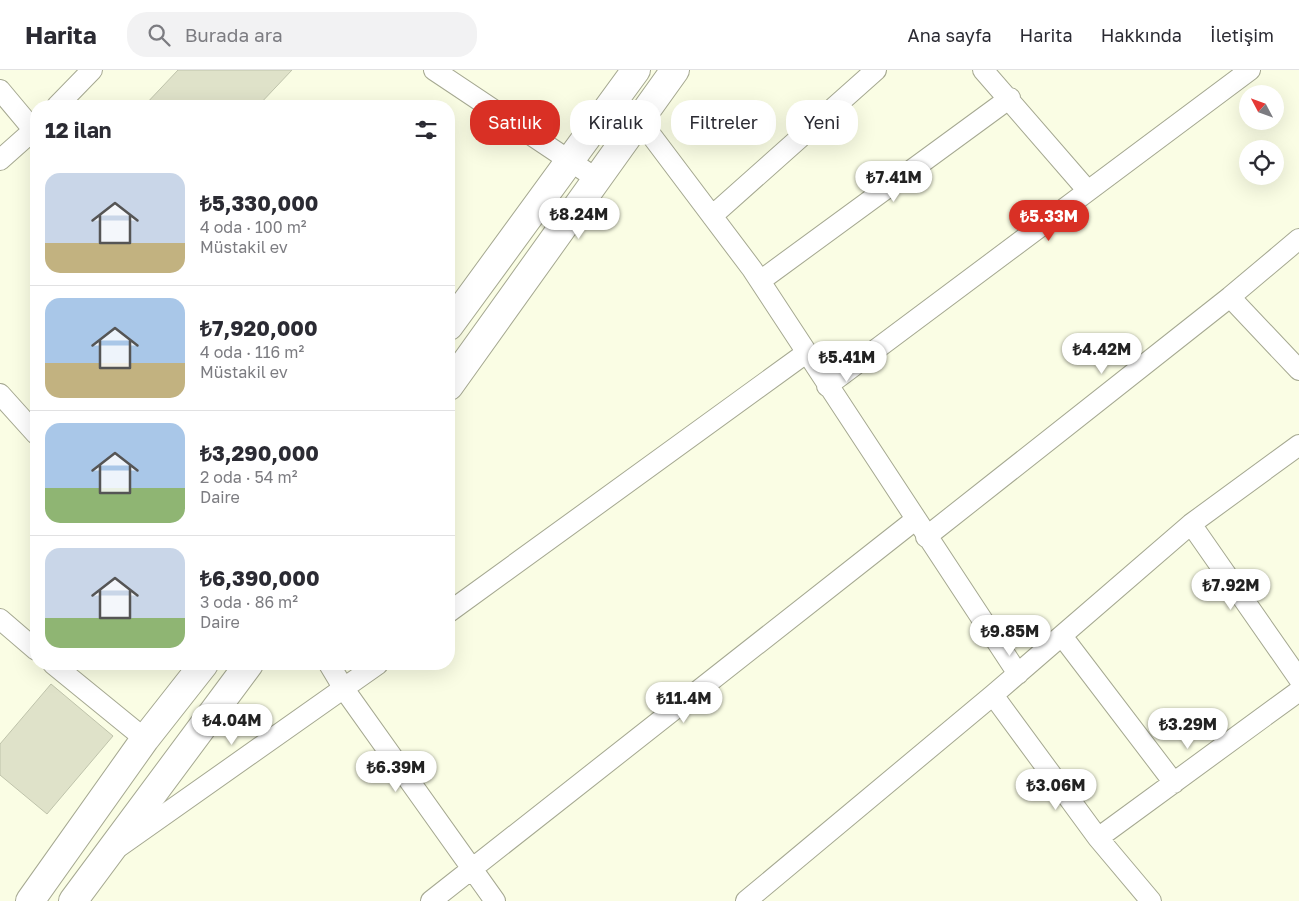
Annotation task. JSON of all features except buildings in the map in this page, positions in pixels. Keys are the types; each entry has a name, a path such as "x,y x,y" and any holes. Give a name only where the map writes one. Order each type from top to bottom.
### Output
{"street":[{"path":"63,100 92,70"},
{"path":"434,70 596,179"},
{"path":"455,318 636,70"},
{"path":"653,100 675,70"},
{"path":"712,216 876,70"},
{"path":"983,70 1010,98 1088,191"},
{"path":"827,386 1250,70"},
{"path":"0,90 30,123"},
{"path":"760,281 1010,98"},
{"path":"0,160 30,135"},
{"path":"455,378 620,145"},
{"path":"659,145 760,281 920,529 1018,674"},
{"path":"431,901 920,529 1230,297 1299,239"},
{"path":"1230,297 1299,370"},
{"path":"455,608 806,353"},
{"path":"0,394 30,427"},
{"path":"746,901 1018,674 1191,524 1299,445"},
{"path":"1191,524 1299,679"},
{"path":"0,619 30,645"},
{"path":"1062,636 1174,783"},
{"path":"59,670 145,739"},
{"path":"30,901 145,739 199,670"},
{"path":"74,901 245,670"},
{"path":"333,670 495,901"},
{"path":"107,856 370,670"},
{"path":"1098,838 1299,691"},
{"path":"993,695 1098,838 1152,901"}]}
